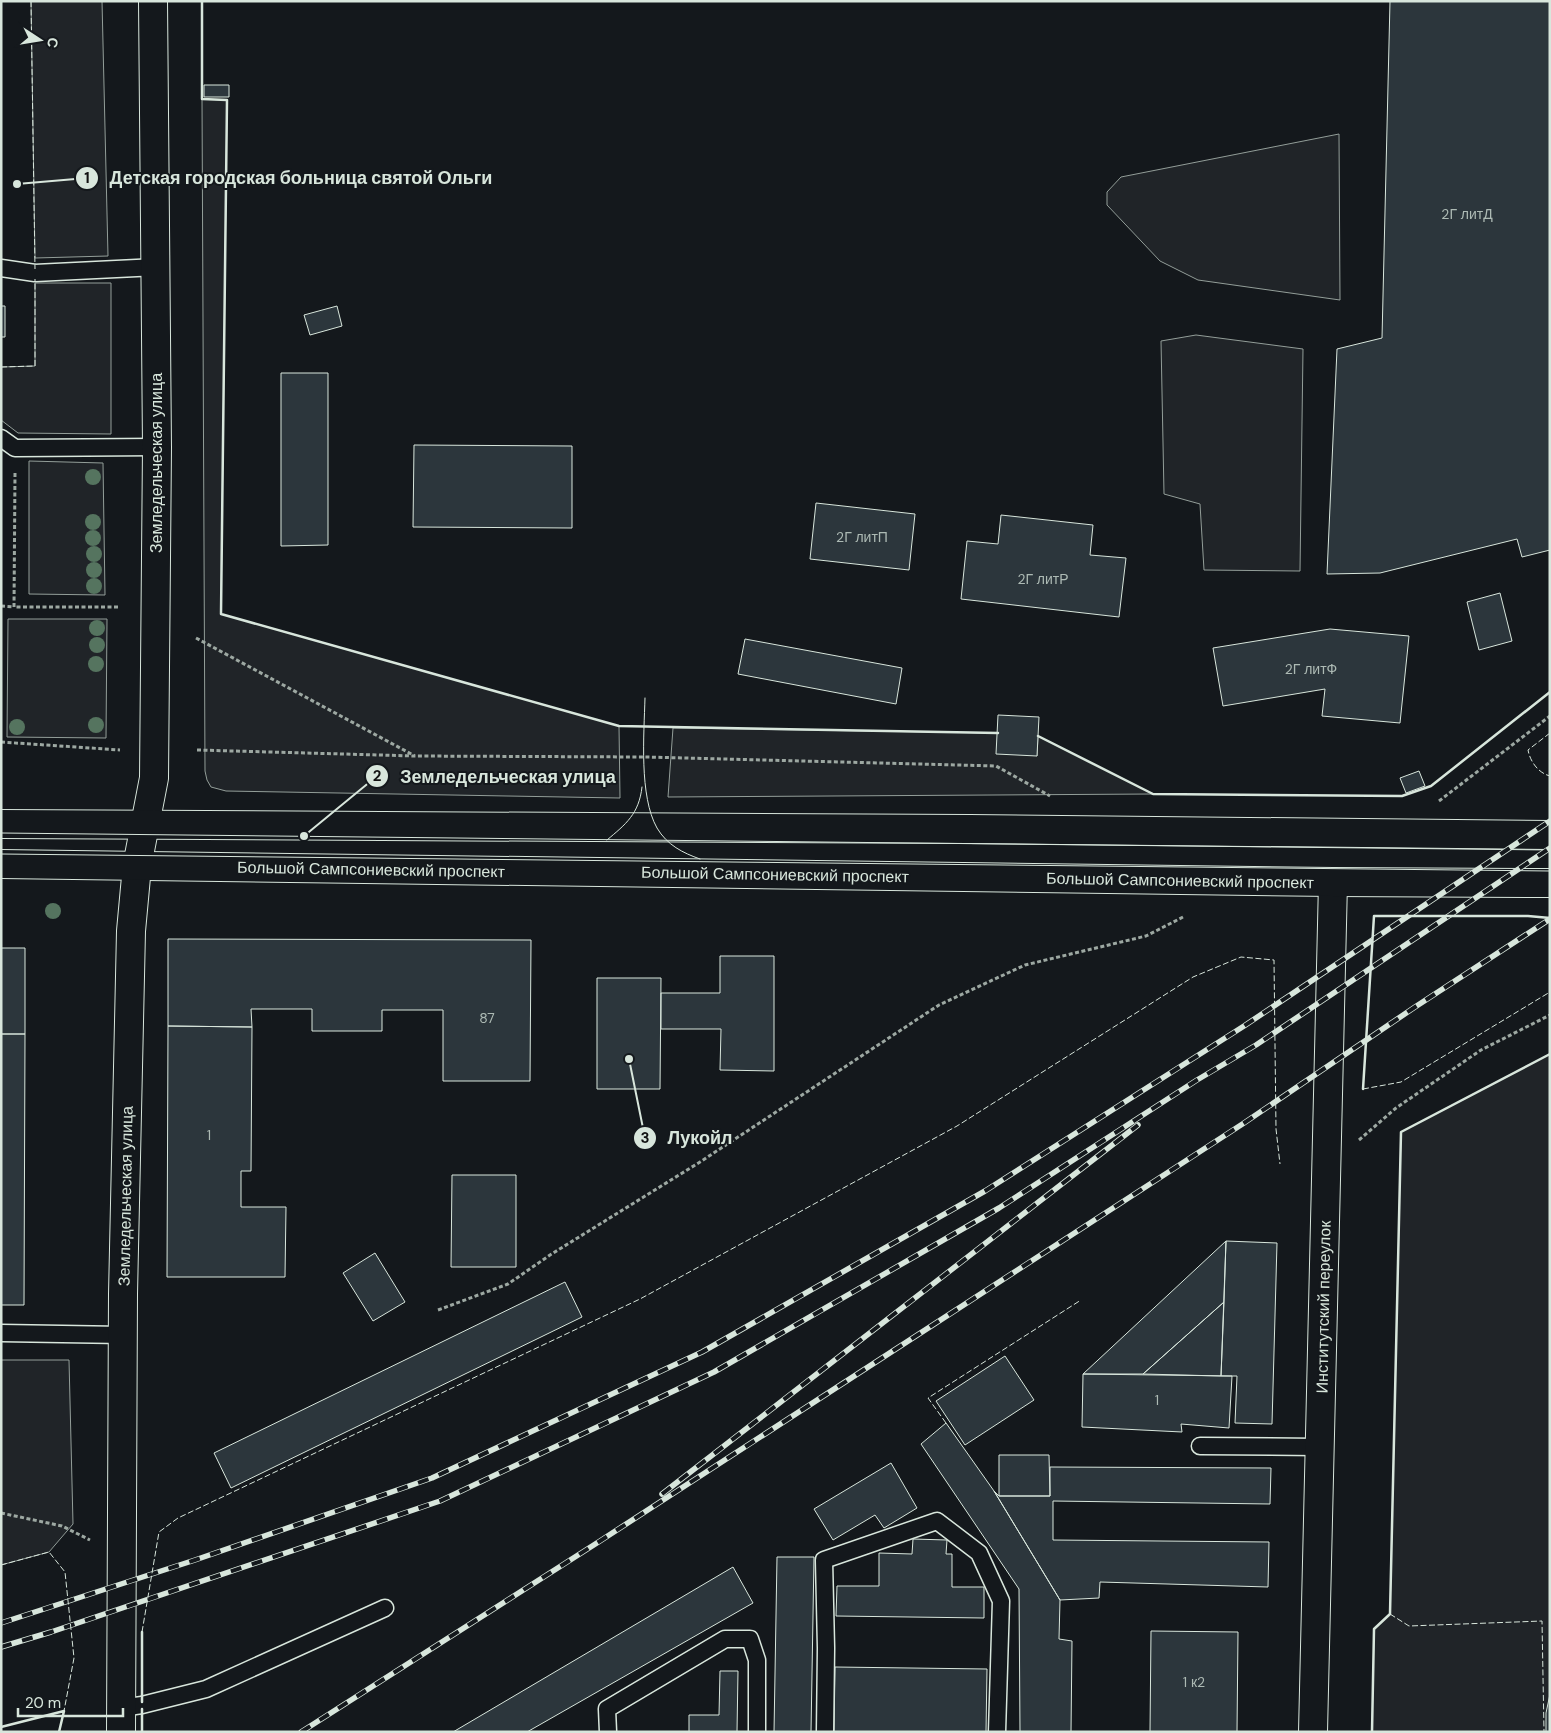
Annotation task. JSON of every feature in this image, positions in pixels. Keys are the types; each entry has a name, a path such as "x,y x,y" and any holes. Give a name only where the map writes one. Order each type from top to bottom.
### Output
{"main road":[{"name":"Земледельческая улица","path":"121,1720 122,1335 131,931 137,866 154,778 157,447 153,1"},
{"path":"1,824 959,829 1550,835"},
{"name":"Большой Сампсониевский проспект","path":"1,864 1333,882 1550,883"},
{"name":"Институтский переулок","path":"1313,1732 1333,882"}],"lane":[{"path":"1,268 35,273 156,267"},
{"path":"1,438 15,448 157,447"},
{"path":"1,1333 122,1335"},
{"path":"1200,1446 1319,1447"},
{"path":"825,1732 824,1560 937,1521 979,1553 1001,1601 997,1732"},
{"path":"121,1720 142,1705 206,1689 385,1608"},
{"path":"608,1732 607,1709 725,1639 750,1639 757,1660 757,1732"}],"path":[{"path":"14,607 15,448"},
{"path":"1,606 120,607"},
{"path":"196,638 415,756"},
{"path":"1434,804 1550,716"},
{"path":"1,742 120,750"},
{"path":"197,750 415,756 645,757 996,766 1052,798"},
{"path":"438,1310 508,1284 700,1162 939,1005 1025,965 1146,936 1185,916"},
{"path":"1326,1169 1404,1103 1481,1050 1550,1015"},
{"path":"1,1513 62,1526 122,1555"}],"shaded area":[{"path":"31,1 102,1 108,256 35,258"},
{"path":"202,99 227,100 221,614 619,726 620,798 226,791 211,787 205,771"},
{"path":"1339,134 1340,300 1198,280 1160,261 1107,205 1107,192 1121,177"},
{"path":"35,283 111,283 111,434 18,433 1,420 1,367 35,366"},
{"path":"1196,335 1303,349 1300,571 1204,570 1200,504 1164,494 1161,341"},
{"path":"29,461 103,463 105,595 29,594"},
{"path":"8,619 107,619 106,738 7,737"},
{"path":"673,728 998,733 1037,756 1038,736 1153,794 668,797"},
{"path":"1550,1054 1550,1732 1372,1732 1374,1629 1390,1614 1401,1132"},
{"path":"1,1360 69,1360 73,1524 49,1552 1,1565"}],"building":[{"path":"1390,1 1550,1 1550,550 1522,557 1517,539 1380,573 1327,574 1337,349 1382,338"},
{"path":"204,85 229,85 229,97 204,97"},
{"path":"1,306 5,306 5,337 1,337"},
{"path":"337,306 342,326 310,335 304,315"},
{"path":"281,373 328,373 328,545 281,546"},
{"path":"414,445 572,446 572,528 413,527"},
{"path":"816,503 915,514 909,570 810,559"},
{"path":"1001,515 1093,525 1090,555 1126,558 1119,617 961,599 967,541 998,544"},
{"path":"1500,593 1512,641 1479,650 1467,602"},
{"path":"1330,629 1409,636 1400,723 1322,716 1325,689 1223,706 1213,648"},
{"path":"745,639 902,668 896,704 738,674"},
{"path":"998,715 1039,717 1037,756 996,754"},
{"path":"1419,771 1425,786 1406,793 1400,778"},
{"path":"168,939 531,940 530,1081 443,1081 443,1010 382,1010 382,1031 312,1031 312,1009 251,1009 252,1027 168,1026"},
{"path":"1,948 25,948 25,1034 1,1034"},
{"path":"720,956 774,956 774,1071 720,1070 721,1029 661,1029 661,993 720,993"},
{"path":"597,978 661,978 660,1089 597,1089"},
{"path":"168,1026 252,1027 251,1171 241,1171 241,1207 286,1207 285,1277 167,1277"},
{"path":"1,1034 25,1034 24,1305 1,1305"},
{"path":"452,1175 516,1175 516,1267 451,1267"},
{"path":"1226,1241 1277,1243 1272,1424 1235,1423 1237,1376 1221,1376"},
{"path":"1226,1241 1224,1302 1143,1374 1083,1374"},
{"path":"375,1253 405,1302 373,1321 343,1273"},
{"path":"565,1282 582,1317 231,1488 214,1453"},
{"path":"1224,1302 1221,1376 1143,1374"},
{"path":"1005,1356 1034,1400 965,1445 936,1401"},
{"path":"1083,1374 1232,1376 1229,1428 1181,1424 1182,1432 1082,1427"},
{"path":"946,1423 994,1491 1060,1600 1059,1639 1072,1641 1071,1732 1020,1732 1019,1589 921,1444"},
{"path":"999,1455 1049,1455 1050,1496 999,1496"},
{"path":"891,1463 917,1508 884,1528 875,1515 833,1540 814,1509"},
{"path":"1050,1467 1271,1468 1270,1504 1053,1501 1053,1540 1269,1542 1268,1587 1100,1582 1099,1598 1060,1600 994,1491 999,1496 1050,1496"},
{"path":"913,1539 947,1540 946,1554 952,1554 952,1587 984,1587 984,1618 836,1616 837,1586 879,1586 879,1553 912,1554"},
{"path":"777,1557 814,1557 811,1732 774,1732"},
{"path":"733,1567 753,1603 527,1732 453,1732"},
{"path":"1151,1631 1238,1632 1237,1732 1150,1732"},
{"path":"835,1667 987,1669 986,1732 834,1732"},
{"path":"720,1671 738,1671 737,1732 689,1732 689,1715 719,1715"},
{"path":"1550,1694 1550,1732 1546,1732 1546,1713"}],"tram line":[{"path":"645,698 644,765 647,799 651,815 661,834 671,844 700,859"},
{"path":"607,840 626,823 635,811 642,787"},
{"path":"1,833 1550,850"},
{"path":"1,854 1550,871"}],"railway":[{"path":"1,1623 195,1560 432,1478 702,1352 985,1191 1244,1026 1550,821"},
{"path":"1,1647 51,1632 440,1501 714,1372 999,1208 1197,1080 1256,1045 1550,848"},
{"path":"301,1732 600,1541 1244,1123 1415,1007 1550,919"},
{"path":"662,1494 1138,1125"}],"fence":[{"path":"31,1 35,269"},
{"path":"1,367 35,366 35,279"},
{"path":"1550,733 1528,750 1535,766 1550,776"},
{"path":"142,1632 159,1532 178,1518 640,1299 957,1126 1193,977 1241,957 1274,960 1276,1129 1280,1164"},
{"path":"1363,1089 1401,1082 1550,992"},
{"path":"946,1423 928,1398 1081,1300"},
{"path":"1,1565 49,1552 65,1572 74,1658 64,1711"},
{"path":"1390,1614 1409,1626 1542,1621 1544,1732"}],"wall":[{"path":"202,1 202,99 227,100 221,614 619,726 998,733"},
{"path":"1038,736 1153,794 1402,796 1431,786 1550,692"},
{"path":"1363,1089 1374,916 1528,916 1550,918"},
{"path":"1372,1732 1374,1629 1390,1614 1401,1132 1550,1054"},
{"path":"142,1632 142,1702"},
{"path":"142,1709 142,1732"},
{"path":"1,1727 64,1711 59,1732"}],"place":[{"name":"Детская городская больница святой Ольги","path":"17,184"},
{"name":"Земледельческая улица","path":"304,836"},
{"name":"Лукойл","path":"629,1059"}]}
